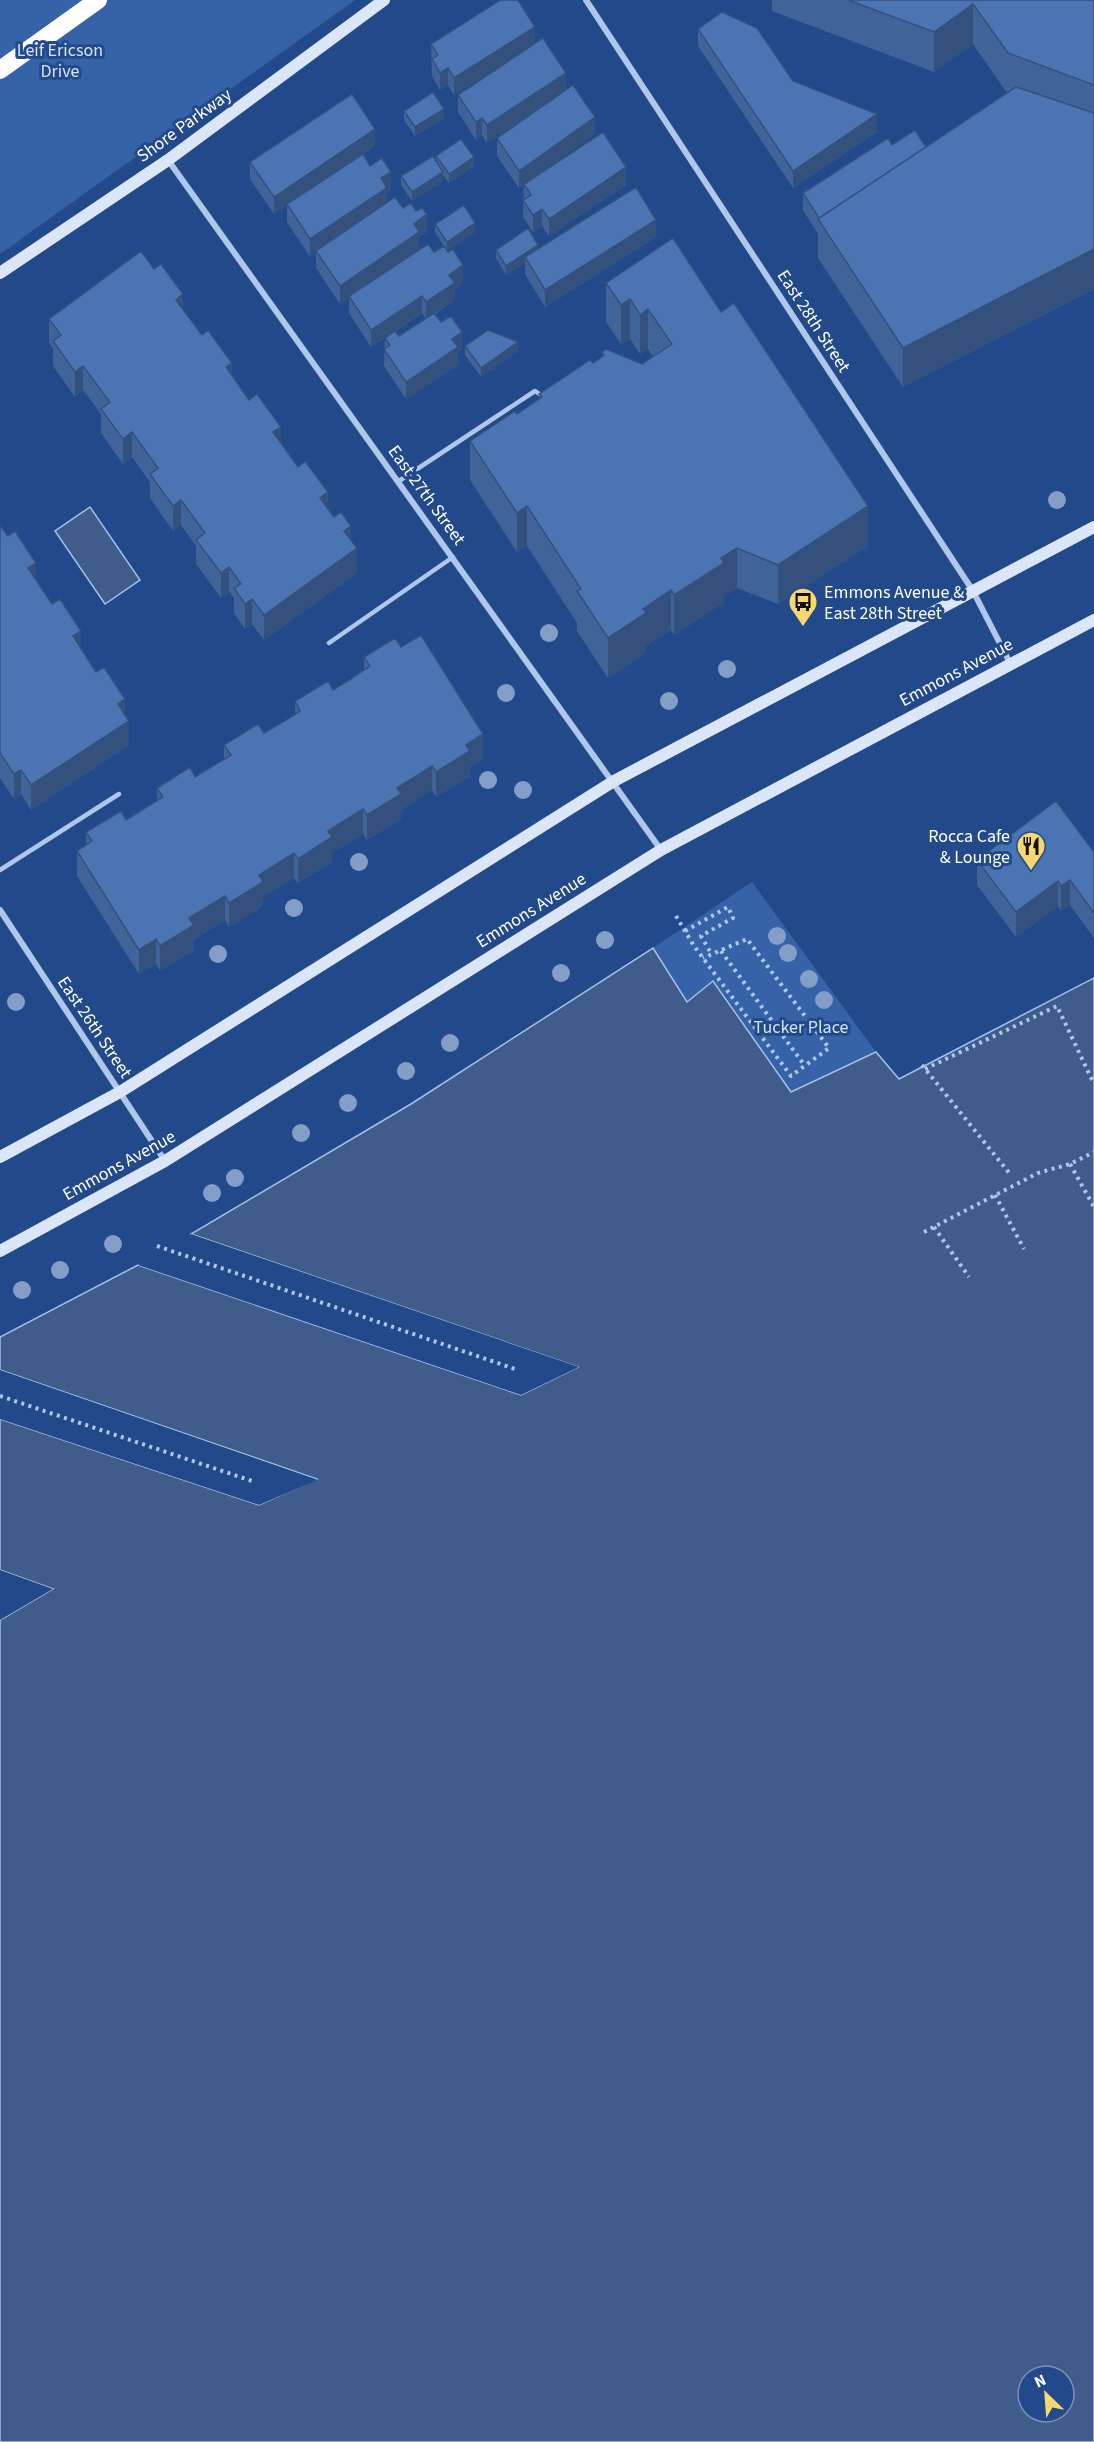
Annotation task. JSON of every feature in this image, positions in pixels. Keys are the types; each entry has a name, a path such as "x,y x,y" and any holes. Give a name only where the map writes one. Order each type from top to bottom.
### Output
{"highway":[{"path":"0,70 98,0"}],"main road":[{"name":"Shore Parkway","path":"0,273 168,159 384,0"},
{"path":"0,1157 120,1092 614,781 1094,527"},
{"name":"Emmons Avenue","path":"0,1251 165,1161 661,850 1094,620"}],"street":[{"name":"East 28th Street","path":"586,0 973,591 1010,663"},
{"name":"East 27th Street","path":"168,159 614,781 661,850"},
{"name":"East 26th Street","path":"0,910 165,1161"}],"lane":[{"path":"399,481 535,391 552,402"},
{"path":"329,643 453,557"},
{"path":"0,870 119,794"}],"path":[{"path":"685,931 728,907 733,918 701,936 712,955"},
{"path":"676,916 703,958 791,1076 829,1048 747,939 703,958"},
{"path":"721,951 805,1066"},
{"path":"1010,1174 924,1067 1057,1006 1094,1084"},
{"path":"924,1232 1038,1173 1070,1164 1094,1152"},
{"path":"1070,1164 1094,1207"},
{"path":"995,1195 1024,1249"},
{"path":"934,1227 969,1277"},
{"path":"157,1246 518,1370"},
{"path":"0,1396 255,1482"}],"green space":[{"name":"Leif Ericson Drive","path":"0,0 355,0 0,254"},
{"name":"Tucker Place","path":"752,882 876,1052 790,1092 713,982 687,1002 653,948"}],"shaded area":[{"path":"90,507 140,580 105,604 55,531"},
{"path":"653,948 687,1002 713,981 791,1092 876,1052 899,1079 1094,978 1094,2442 0,2442 0,1620 53,1589 0,1570 0,1419 259,1505 317,1479 0,1370 0,1337 138,1265 521,1395 578,1367 191,1234 411,1104"}],"pier":[{"path":"191,1234 579,1367 521,1395 138,1265 142,1263 520,1392 571,1367 188,1236"},
{"path":"0,1370 318,1480 259,1505 0,1419 0,1416 259,1502 310,1480 0,1373"},
{"path":"0,1570 53,1589 0,1620 0,1616 46,1589 0,1574"}],"building":[{"path":"500,0 518,0 535,27 454,78 448,68 440,73 432,59 438,55 431,44"},
{"path":"848,0 1094,0 1094,85 1008,53 973,4 934,32"},
{"path":"722,12 757,28 793,81 877,114 793,171 698,29"},
{"path":"543,38 566,73 487,125 482,118 476,122 458,95"},
{"path":"573,85 595,117 519,171 497,138"},
{"path":"1016,87 1094,113 1094,249 903,348 818,219"},
{"path":"433,92 444,109 415,127 404,111"},
{"path":"352,94 375,129 274,197 250,162"},
{"path":"915,130 926,147 819,218 803,193 888,138 892,145"},
{"path":"603,132 626,167 549,219 542,209 533,215 523,200 531,195 524,184"},
{"path":"461,139 474,157 449,174 436,156"},
{"path":"363,154 370,166 382,158 391,172 381,178 387,188 310,239 287,204"},
{"path":"433,156 443,172 412,192 401,176"},
{"path":"636,187 656,220 545,290 525,257"},
{"path":"395,197 403,208 411,203 416,211 422,208 427,214 414,224 419,232 340,286 316,251"},
{"path":"464,205 475,223 447,242 435,224"},
{"path":"528,228 538,245 506,266 496,250"},
{"path":"673,238 721,312 734,303 868,506 778,565 737,548 721,558 724,563 674,595 671,590 643,609 646,613 608,638 577,591 581,589 527,506 517,513 470,441 515,411 517,414 542,397 539,394 590,360 593,363 604,355 602,352 606,349 642,364 672,344 648,309 640,315 630,299 621,305 606,283"},
{"path":"428,244 434,252 444,246 448,252 453,249 463,265 449,275 455,283 426,302 422,296 371,330 349,296"},
{"path":"141,251 154,269 161,264 183,294 176,300 202,335 208,330 232,363 226,367 249,400 257,394 281,427 273,432 298,467 305,461 328,492 320,498 334,517 341,512 351,526 344,531 357,548 264,615 252,599 245,604 234,588 241,584 229,567 221,573 196,540 205,533 181,500 173,506 150,474 158,468 132,432 123,439 101,409 110,402 83,366 75,372 53,341 61,335 49,319"},
{"path":"434,313 441,322 451,316 462,332 452,339 458,347 406,382 384,349 390,345 385,338 395,331 399,336"},
{"path":"488,330 518,342 481,368 465,346"},
{"path":"0,525 8,536 15,531 36,563 28,568 52,604 60,599 81,631 73,636 96,672 104,667 125,699 118,704 129,721 31,785 21,770 14,774 0,753"},
{"path":"421,635 483,734 466,745 470,751 436,772 432,766 397,788 401,794 367,815 363,809 328,831 332,837 298,859 294,853 259,875 263,882 229,903 225,896 189,918 194,925 160,946 156,939 139,950 77,851 92,841 86,832 121,811 126,820 163,797 157,788 190,767 195,777 231,755 224,745 258,724 264,733 286,720 300,711 295,701 328,681 333,690 370,666 364,657 395,638 401,647"},
{"path":"1056,801 1094,852 1094,913 1070,880 1061,886 1058,881 1016,912 977,860"}],"place":[{"name":"Emmons Avenue & East 28th Street","path":"803,628"},
{"name":"Rocca Cafe & Lounge","path":"1031,872"}]}
